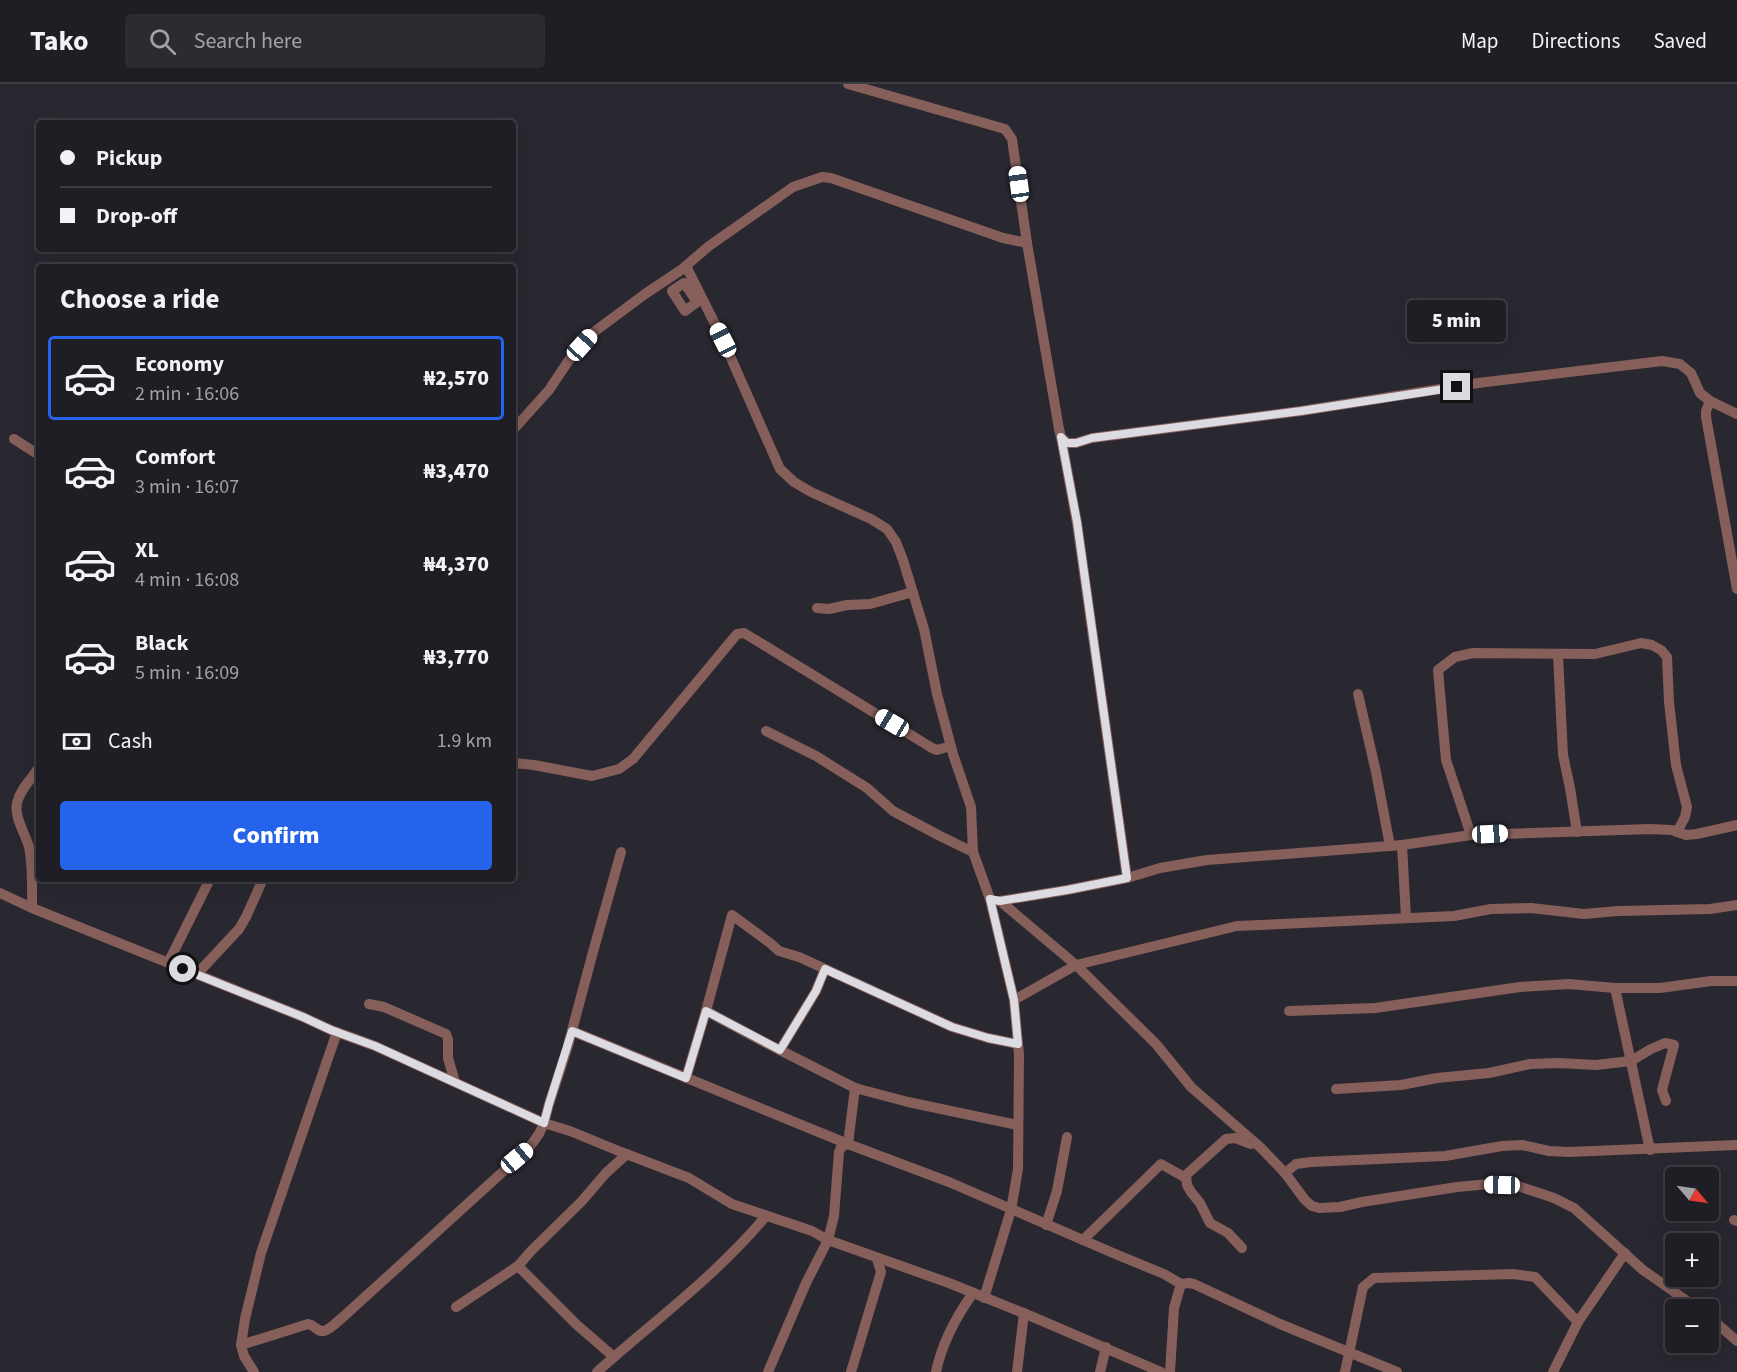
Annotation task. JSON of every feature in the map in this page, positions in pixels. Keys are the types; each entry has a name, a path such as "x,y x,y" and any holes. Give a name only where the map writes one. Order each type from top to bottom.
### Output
{"street":[{"path":"848,84 1008,131 1012,139 1027,243 1077,522 1127,878"},
{"path":"516,427 549,390 571,357 594,332 793,187 822,177 831,178 1003,238 1027,243"},
{"path":"686,266 723,340 780,469 794,482 811,492 871,519 887,529 896,542 924,629 937,694 971,807 973,852 995,900 1014,1000 1018,1044 1017,1169 1011,1210 978,1295 956,1317 936,1372"},
{"path":"1061,437 1067,443 1076,443 1092,438 1290,413 1478,383 1662,361 1680,364 1686,368 1700,393 1710,401 1737,414"},
{"path":"1710,401 1706,417 1737,589"},
{"path":"14,439 36,453"},
{"path":"817,608 829,609 870,604 913,592"},
{"path":"516,763 592,776 619,770 633,759 739,633 749,636 932,748 937,750 951,746"},
{"path":"1471,835 1446,760 1438,670 1455,657 1473,653 1595,654 1641,643 1662,650 1667,657 1676,765 1687,807 1685,817 1677,832"},
{"path":"1558,655 1563,754 1577,832"},
{"path":"1358,694 1377,772 1390,846"},
{"path":"766,730 816,756 867,788 893,811 973,852"},
{"path":"32,908 33,881 29,848 16,805 36,771"},
{"path":"995,900 1067,890 1127,878 1160,868 1207,860 1402,845 1471,835 1650,829 1686,835 1737,825"},
{"path":"1402,845 1406,918"},
{"path":"241,1345 308,1324 322,1331 329,1327 358,1304 528,1149 544,1123 621,852"},
{"path":"168,963 208,882"},
{"path":"197,974 239,929 262,882"},
{"path":"0,893 375,1046 544,1123 689,1178 732,1204 812,1231 828,1240 878,1259 949,1282 1161,1372"},
{"path":"995,900 1076,965 1156,1044 1191,1087 1262,1150 1285,1173 1305,1200 1318,1208 1340,1207 1457,1187 1489,1184 1515,1185 1554,1198 1574,1208 1643,1270 1685,1299"},
{"path":"1014,1000 1076,965 1237,926 1454,916 1501,909 1531,908 1584,914 1710,909 1737,905"},
{"path":"686,1078 732,915 779,951 799,957 952,1027 1018,1044"},
{"path":"780,1050 816,991 825,969"},
{"path":"1289,1011 1375,1008 1530,987 1569,984 1615,988 1660,988 1711,981 1737,981"},
{"path":"1615,988 1650,1150"},
{"path":"369,1004 384,1007 446,1034 448,1058 455,1082"},
{"path":"706,1011 855,1088 908,1102 1018,1125"},
{"path":"572,1031 848,1144 949,1182 1164,1274 1181,1284 1194,1284 1280,1324 1397,1372"},
{"path":"254,1372 244,1356 241,1345 245,1318 261,1253 337,1032"},
{"path":"1336,1089 1401,1085 1437,1078 1489,1073 1530,1064 1596,1065 1631,1061 1665,1043 1674,1045 1662,1089 1666,1101"},
{"path":"848,1144 855,1088"},
{"path":"1046,1225 1057,1191 1067,1137"},
{"path":"1186,1178 1186,1175 1199,1162 1226,1139 1235,1138 1262,1150"},
{"path":"768,1372 806,1283 828,1240 834,1216 839,1152 841,1147 848,1144"},
{"path":"1285,1173 1296,1164 1311,1162 1445,1156 1502,1146 1522,1145 1549,1151 1569,1152 1737,1146"},
{"path":"456,1307 518,1266 627,1154"},
{"path":"1083,1240 1161,1164 1186,1178 1191,1192 1200,1203 1210,1223 1228,1233 1242,1248"},
{"path":"597,1372 721,1265 751,1235 766,1216"},
{"path":"1553,1372 1578,1322 1625,1253"},
{"path":"851,1372 881,1272 878,1259"},
{"path":"881,1272 892,1263"},
{"path":"518,1266 577,1325 614,1357"},
{"path":"1345,1372 1363,1287 1374,1278 1513,1274 1535,1277 1578,1322"},
{"path":"1170,1372 1174,1308 1181,1284"},
{"path":"1017,1372 1024,1313"},
{"path":"1719,1325 1737,1341"},
{"path":"1100,1372 1106,1347"}],"route":[{"path":"183,969 375,1046 544,1123 572,1031 686,1078 706,1011 780,1050 816,991 825,969 952,1027 1018,1044 1014,1000 990,899 1000,901 1127,878 1086,579 1061,437 1064,442 1076,443 1092,438 1301,411 1457,387"}]}
